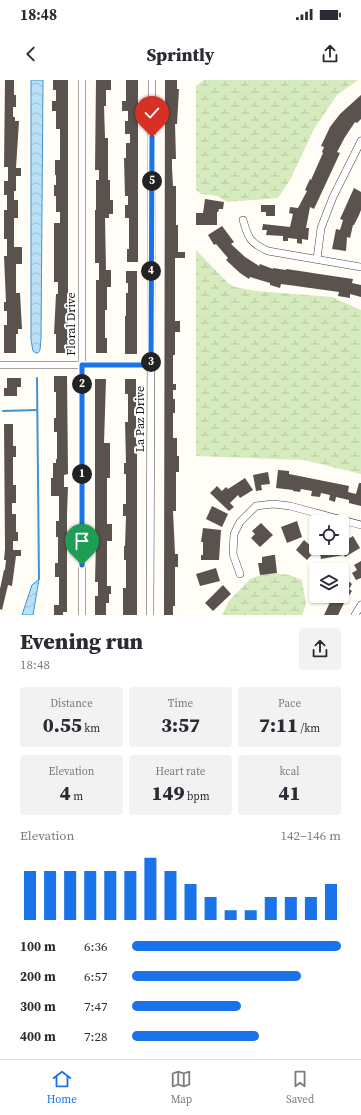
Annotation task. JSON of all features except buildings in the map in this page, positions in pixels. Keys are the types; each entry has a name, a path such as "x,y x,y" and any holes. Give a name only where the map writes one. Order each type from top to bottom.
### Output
{"street":[{"name":"Floral Drive","path":"82,80 82,615"},
{"name":"La Paz Drive","path":"150,615 152,80"},
{"path":"317,259 321,228 333,197 361,141"},
{"path":"243,220 248,237 258,247 272,252 361,267"},
{"path":"0,365 151,365"},
{"path":"240,574 233,554 234,534 240,522 256,506 273,504 290,506 361,525"},
{"path":"355,615 361,605"}],"green space":[{"path":"204,80 358,80 337,95 314,129 290,180 278,198 227,202 217,196 201,194 196,190 196,86"},
{"path":"196,250 228,283 235,287 256,291 332,297 361,310 361,474 304,460 196,456"},
{"path":"267,573 290,575 302,580 306,605 302,615 222,615 229,601 250,579"}],"water":[{"path":"31,80 43,80 41,339 40,350 38,353 33,351 31,340"},
{"path":"39,579 33,615 22,615 32,585"}],"waterway":[{"path":"37,378 39,579"},
{"path":"3,411 37,410"}],"route":[{"path":"82,565 82,365 151,365 152,137"}]}
